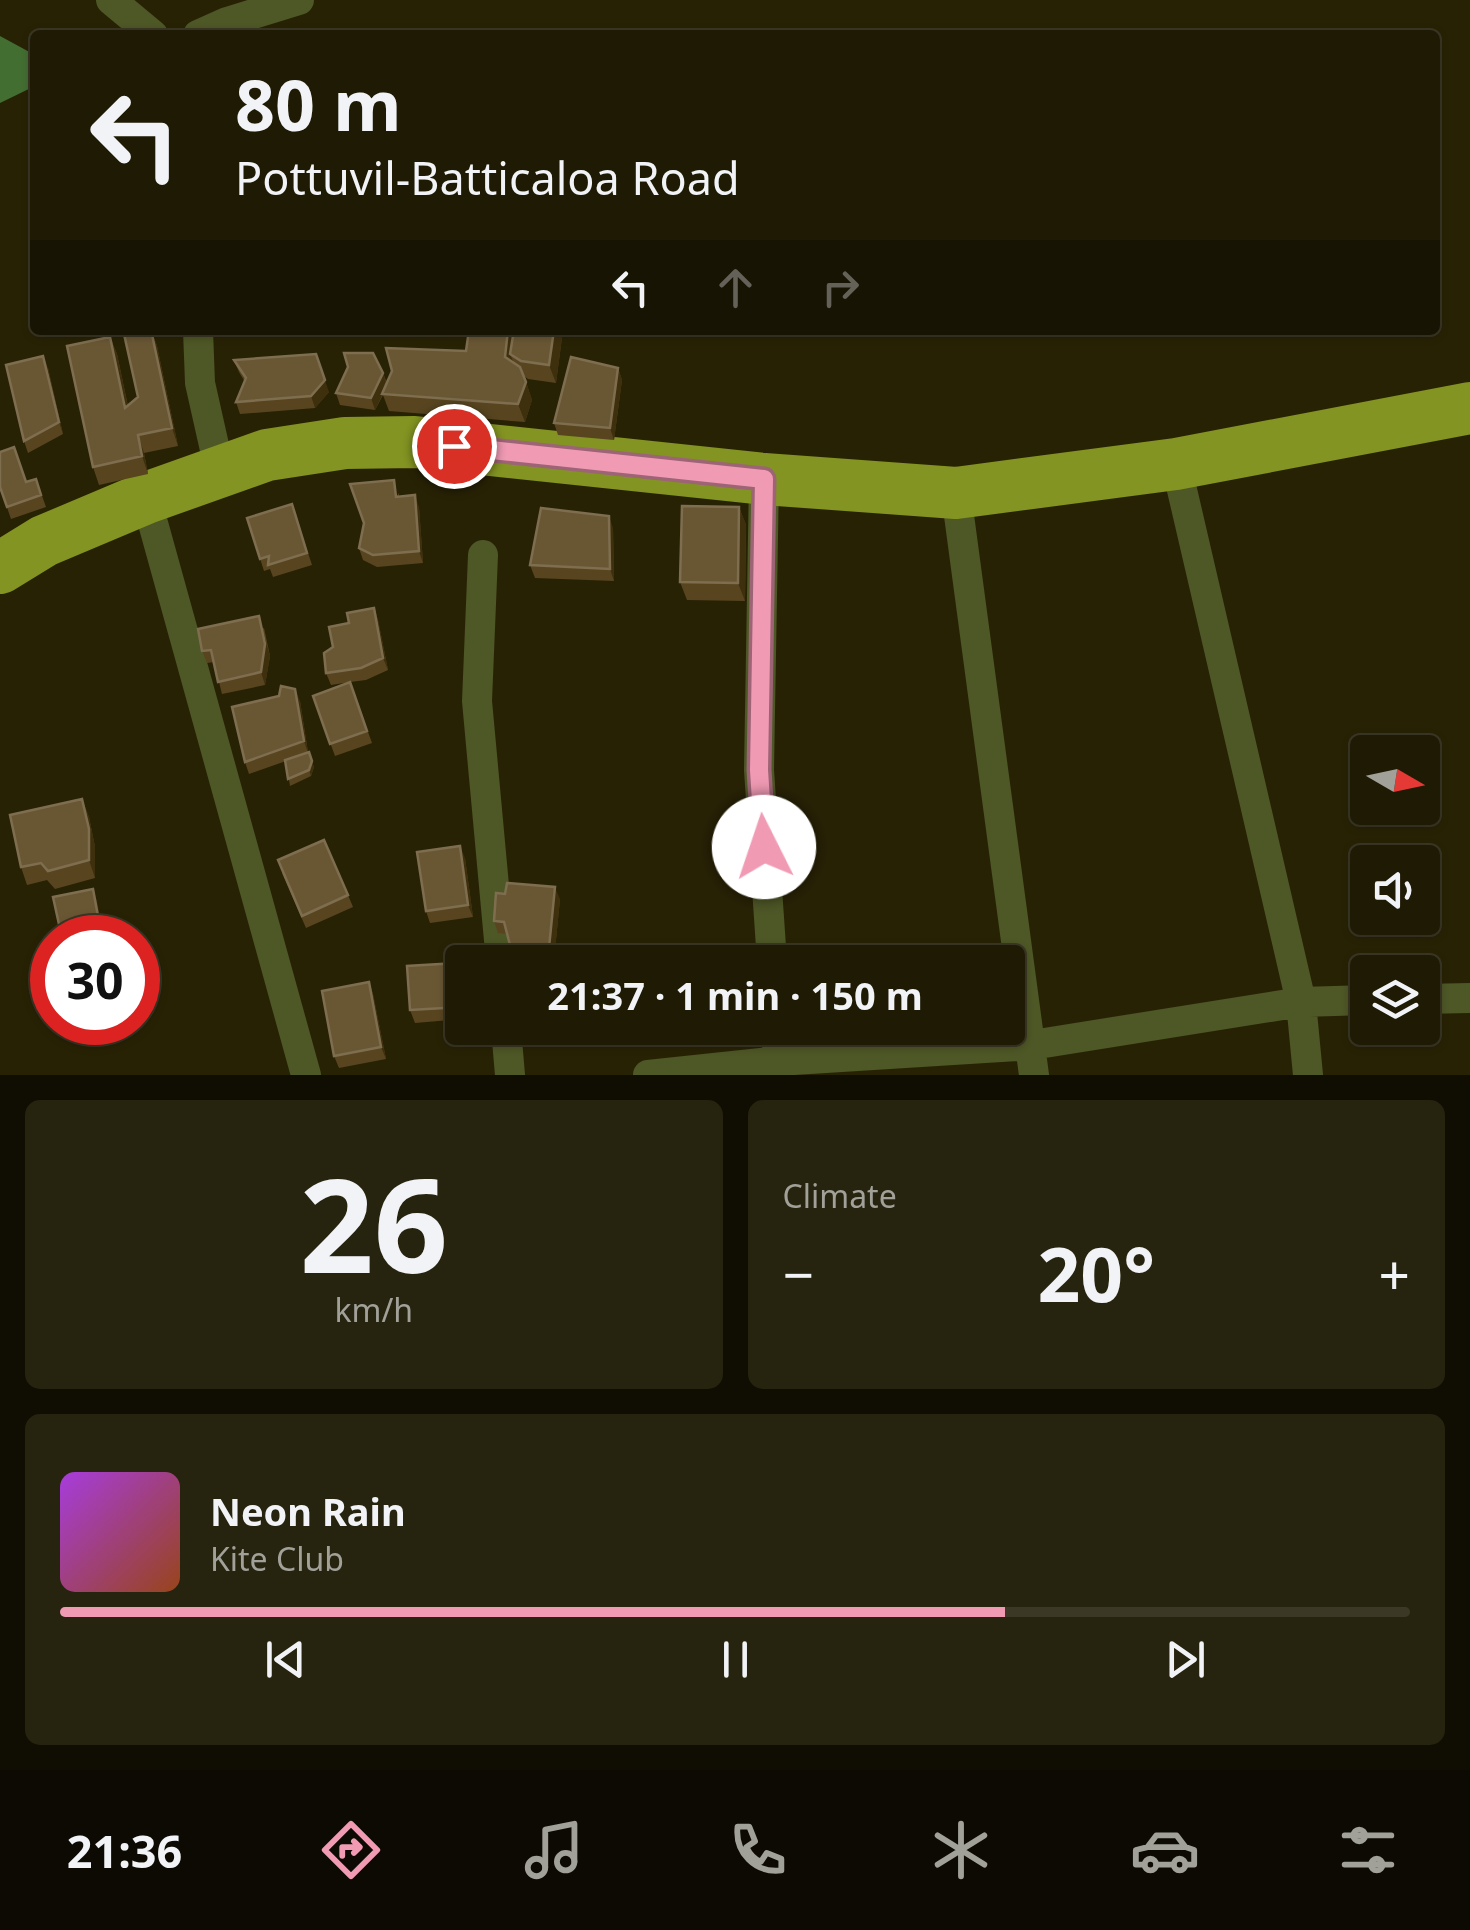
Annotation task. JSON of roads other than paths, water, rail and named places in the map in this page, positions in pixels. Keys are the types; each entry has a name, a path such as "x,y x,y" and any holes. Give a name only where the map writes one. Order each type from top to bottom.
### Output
{"highway":[{"path":"0,568 44,541 146,498 280,453 345,443 415,442 764,479 956,493 1176,464 1470,408"}],"street":[{"path":"111,0 147,30"},
{"path":"212,30 299,0"},
{"path":"198,335 200,382 220,472"},
{"path":"1176,464 1301,1002 1308,1075"},
{"path":"764,479 759,770 771,945"},
{"path":"956,493 1033,1060"},
{"path":"146,498 306,1075"},
{"path":"482,555 477,700 499,945"},
{"path":"1440,999 1470,998"},
{"path":"648,1075 1033,1060 1301,1002 1350,1001"},
{"path":"507,1045 510,1075"}]}
